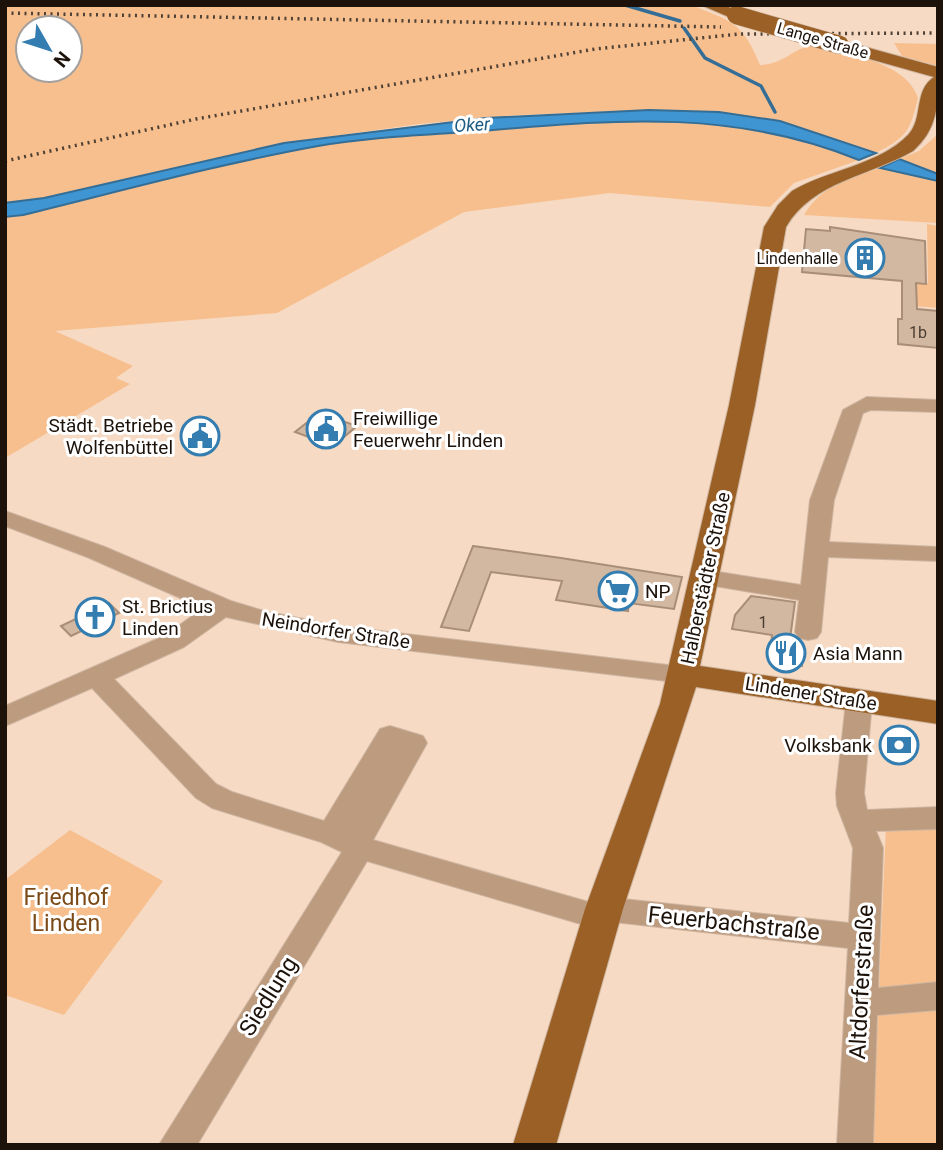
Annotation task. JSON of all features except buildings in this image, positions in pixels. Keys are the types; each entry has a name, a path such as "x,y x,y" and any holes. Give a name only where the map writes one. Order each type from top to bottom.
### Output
{"main road":[{"name":"Lange Straße","path":"709,5 938,73"},
{"path":"904,64 934,87"},
{"name":"Halberstädter Straße","path":"534,1145 603,914 684,674 760,318 775,228 787,206 815,186 906,146 921,133 928,121 934,87"},
{"name":"Lindener Straße","path":"684,674 938,713"}],"street":[{"path":"808,632 822,500 854,410 867,403 938,405"},
{"name":"Neindorfer Straße","path":"11,524 222,607 261,619 338,634 684,674"},
{"path":"817,549 938,554"},
{"path":"706,578 811,594"},
{"path":"5,717 175,641 222,607"},
{"path":"97,677 206,790 222,800 349,842 603,914"},
{"name":"Altdorferstraße","path":"855,1145 868,848 866,835 857,821 850,793 859,702"},
{"path":"857,821 938,818"},
{"name":"Siedlung","path":"177,1145 349,842"},
{"name":"Feuerbachstraße","path":"603,914 864,937"},
{"path":"860,1000 888,1002 938,996"}],"green space":[{"path":"5,5 691,5 734,25 748,40 760,65 776,62 815,44 889,68 912,86 918,98 906,132 876,153 794,125 719,112 649,110 519,115 419,124 284,143 44,198 5,203"},
{"path":"894,43 938,44 938,66 902,56"},
{"path":"642,120 752,130 805,141 859,160 794,183 770,207 610,193 464,212 277,313 55,331 133,366 116,378 130,384 5,458 5,217 24,215 170,178 319,146 480,127"},
{"path":"938,134 938,174 899,159 919,151"},
{"path":"880,168 938,181 938,223 804,215 819,197 837,184"},
{"path":"927,224 938,226 938,308 915,306 915,283 928,283"},
{"path":"938,822 938,1145 872,1145 886,827"},
{"name":"Friedhof Linden","path":"70,830 163,881 64,1015 5,995 5,880"}],"water":[{"name":"Oker","path":"649,110 719,112 780,121 876,153 859,160 813,144 768,133 678,122 632,121 540,126 383,138 318,146 207,169 23,215 5,217 5,203 44,198 284,143 486,118"},
{"path":"899,159 938,174 938,181 880,168"}],"waterway":[{"path":"625,5 680,21"},
{"path":"684,28 705,58 761,86 775,112"}],"railway":[{"path":"5,13 721,27"},
{"path":"5,161 196,119 595,49 739,34 938,33"}],"place":[{"name":"Lindenhalle","path":"865,258"},
{"name":"Freiwillige Feuerwehr Linden","path":"326,429"},
{"name":"Städt. Betriebe Wolfenbüttel","path":"200,436"},
{"name":"NP","path":"618,591"},
{"name":"St. Brictius Linden","path":"95,617"},
{"name":"Asia Mann","path":"786,653"},
{"name":"Volksbank","path":"899,745"}]}
